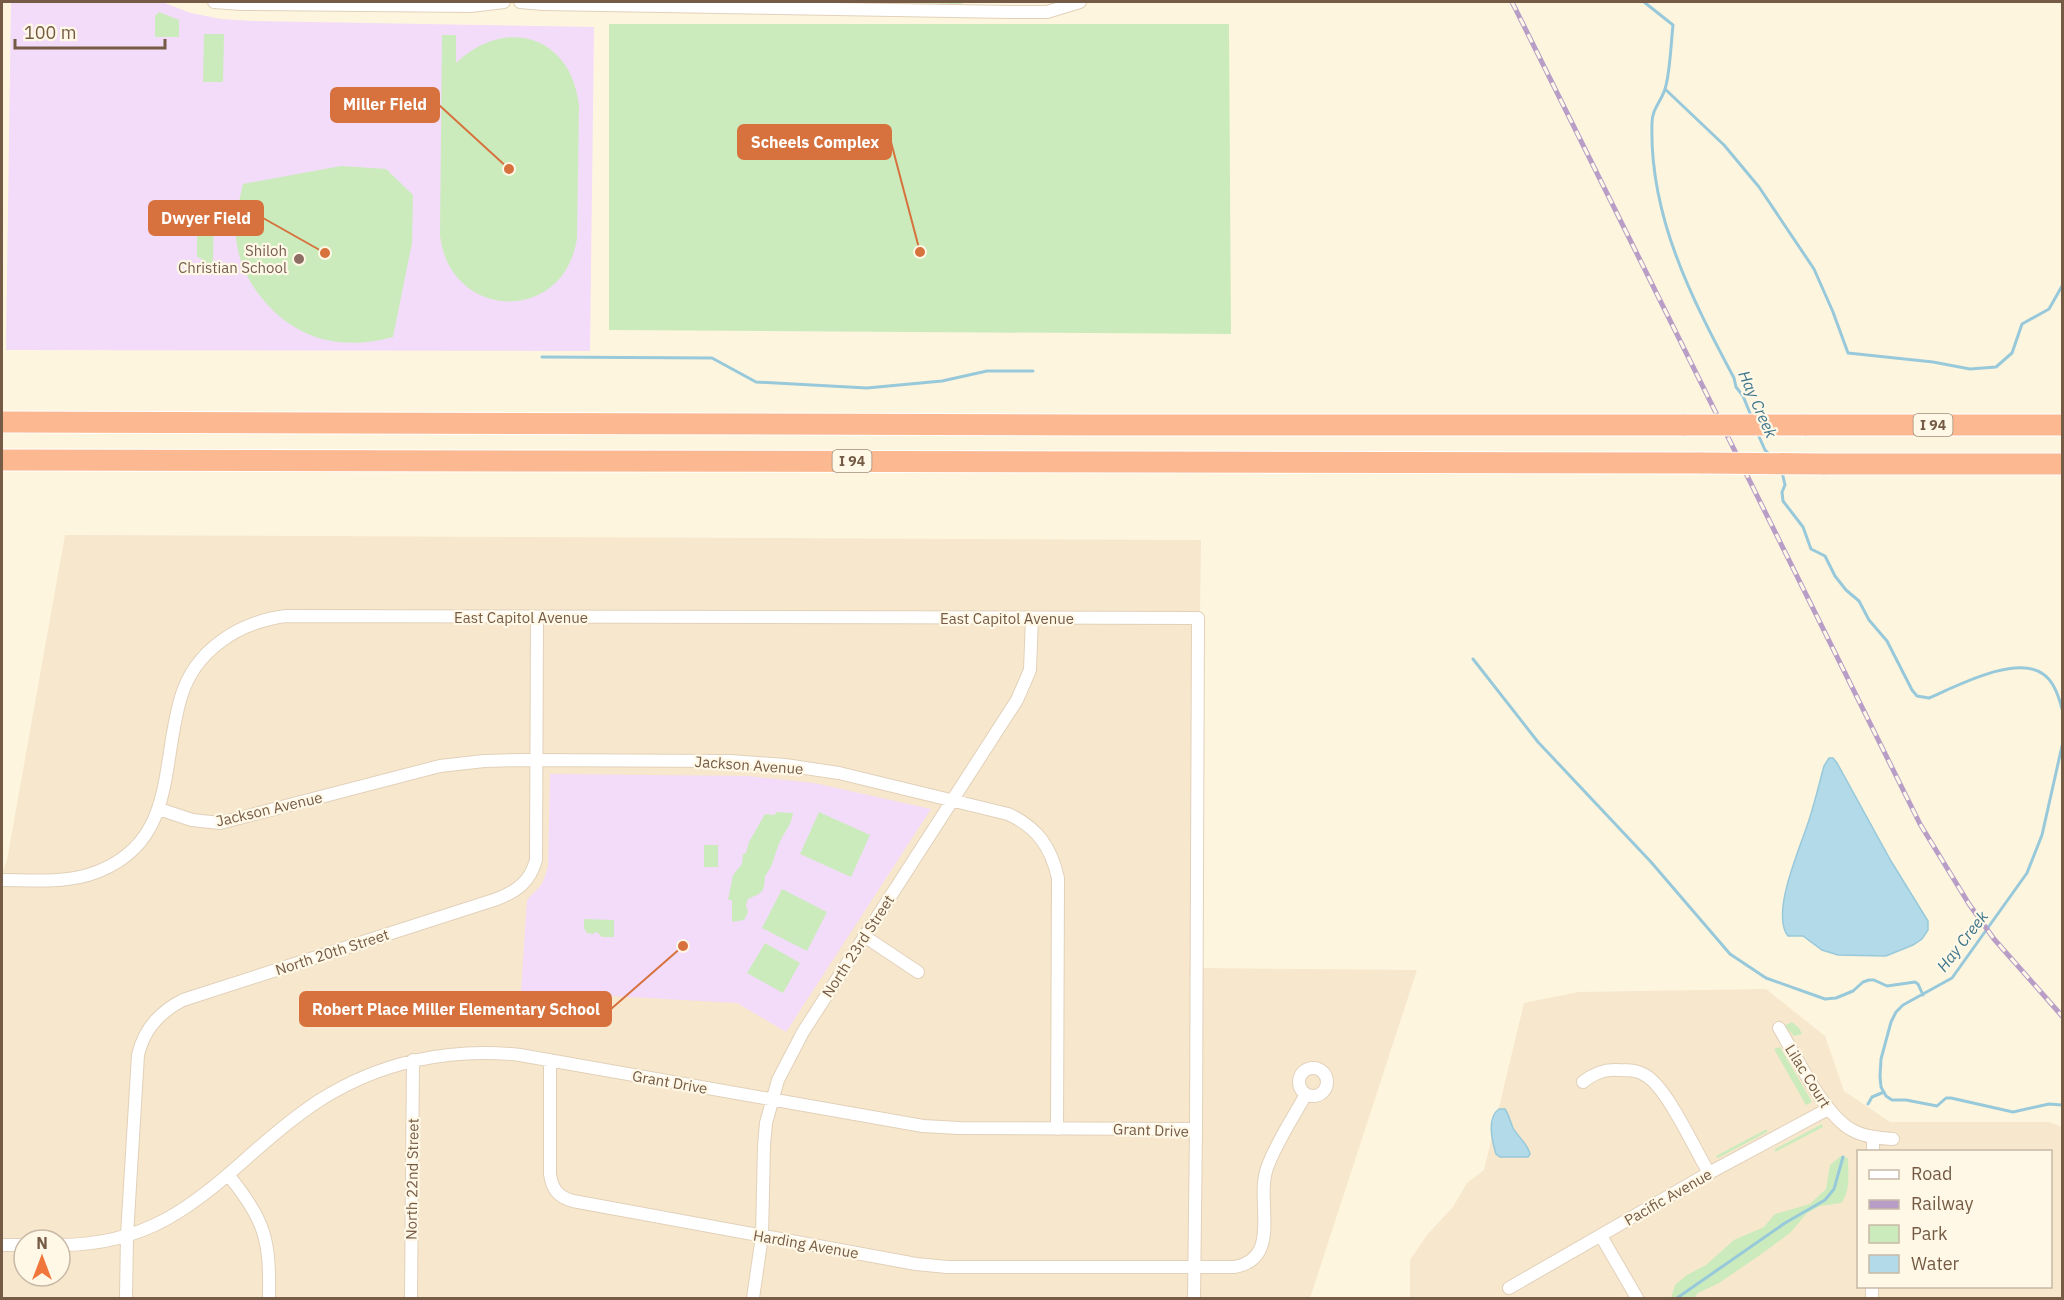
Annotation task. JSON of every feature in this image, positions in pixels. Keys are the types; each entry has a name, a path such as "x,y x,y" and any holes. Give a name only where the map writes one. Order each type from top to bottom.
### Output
{"highway":[{"name":"I 94","path":"2,422 2062,425"},
{"name":"I 94","path":"2,460 2062,464"}],"street":[{"path":"214,2 471,6 504,2"},
{"path":"520,2 906,6 1047,12 1080,2"},
{"name":"East Capitol Avenue","path":"2,880 63,880 97,872 117,861 133,848 159,809 184,686 204,656 225,638 237,630 261,621 286,616 1198,618 1196,1129"},
{"name":"North 20th Street","path":"126,1299 127,1235 138,1055 145,1035 156,1018 183,1000 497,899 516,890 530,877 536,860 537,616"},
{"name":"North 23rd Street","path":"753,1299 762,1236 764,1145 771,1100 778,1080 792,1049 1023,690 1031,659 1032,618"},
{"name":"Jackson Avenue","path":"159,809 201,822 228,822 440,766 484,761 536,760 766,763 839,773 1008,814 1028,824 1044,841 1058,878 1057,1129"},
{"path":"864,936 918,972"},
{"name":"Lilac Court","path":"1779,1028 1835,1118 1852,1130 1873,1137 1893,1139"},
{"name":"Grant Drive","path":"72,1245 90,1244 127,1235 175,1215 229,1176 319,1101 362,1078 414,1060 444,1054 483,1052 520,1054 923,1126 1196,1129 1194,1299"},
{"name":"North 22nd Street","path":"411,1299 414,1060"},
{"name":"Harding Avenue","path":"550,1060 551,1180 555,1192 560,1196 573,1201 916,1264 938,1266 1241,1266 1255,1258 1260,1252 1264,1236 1264,1183 1267,1169 1306,1094"},
{"path":"1584,1082 1595,1074 1610,1070 1637,1071 1652,1080 1664,1093 1709,1173"},
{"name":"Pacific Avenue","path":"1509,1288 1709,1173 1828,1109"},
{"path":"1873,1137 1873,1150"},
{"path":"229,1176 252,1205 266,1235 269,1260 269,1299"},
{"path":"1601,1236 1637,1299"}],"shaded area":[{"name":"Shiloh Christian School","path":"11,2 162,2 191,13 221,19 254,21 594,27 590,351 6,350"},
{"path":"65,535 1201,540 1195,968 1417,970 1310,1298 2,1298 2,872 7,860"},
{"path":"550,774 748,776 814,783 931,809 786,1032 737,1003 521,991 527,900 542,884 548,867"},
{"path":"1766,989 1825,1036 1844,1091 1890,1122 2049,1122 2062,1127 2062,1298 1410,1298 1410,1260 1427,1235 1453,1207 1467,1183 1484,1170 1524,1003 1579,992"}],"green space":[{"path":"778,2 965,2 961,4"},
{"path":"159,12 179,20 179,37 155,37 155,16"},
{"path":"609,24 1229,24 1231,334 609,330"},
{"path":"204,34 224,34 223,82 203,82"},
{"path":"442,35 456,35 456,63 475,48 495,40 514,37 533,40 549,49 563,62 573,81 579,105 577,238 568,267 551,287 530,298 507,301 484,297 463,284 448,263 440,235"},
{"path":"341,166 386,169 413,195 412,243 393,337 345,343 319,338 301,331 270,307 257,292 240,257 236,224 243,184"},
{"path":"203,206 210,209 214,216 213,260 209,267 202,270 202,259 197,257 197,219 202,216"},
{"path":"776,812 793,813 791,821 765,876 763,889 748,899 746,905 748,912 744,920 732,922 732,900 728,900 733,875 742,864 743,854 746,853 749,842 765,814 775,815"},
{"path":"819,812 870,835 851,877 800,854"},
{"path":"704,845 718,845 718,867 704,867"},
{"path":"782,889 827,912 807,951 762,928"},
{"path":"584,919 614,920 614,937 602,937 597,932 587,933 584,928"},
{"path":"765,943 800,963 783,993 747,973"},
{"path":"1792,1022 1802,1034 1794,1036 1788,1029 1781,1027"},
{"path":"1780,1047 1812,1102 1806,1105 1774,1049"},
{"path":"1822,1124 1823,1127 1775,1152 1775,1149"},
{"path":"1767,1129 1767,1132 1718,1158 1716,1156"},
{"path":"1841,1156 1848,1158 1848,1187 1841,1203 1820,1206 1807,1213 1791,1232 1719,1283 1698,1293 1694,1298 1671,1298 1675,1285 1687,1275 1706,1265 1734,1240 1764,1227 1775,1214 1810,1204 1826,1189 1830,1165"}],"water":[{"path":"1829,758 1833,758 1837,763 1891,861 1928,921 1928,930 1922,939 1886,956 1838,955 1822,950 1803,936 1788,936 1783,925 1789,879 1824,766"},
{"path":"1499,1109 1505,1109 1513,1128 1529,1150 1528,1157 1500,1157 1496,1154 1491,1124 1492,1118"}],"waterway":[{"name":"Hay Creek","path":"1644,2 1673,25 1667,83 1653,114 1652,123 1653,157 1666,224 1689,287 1752,418"},
{"path":"1665,89 1724,145 1759,187 1814,269 1848,353 1933,362 1970,369 1996,367 2012,353 2022,324 2049,309 2062,286"},
{"path":"542,357 712,358 756,382 867,388 942,381 987,371 1033,371"},
{"name":"Hay Creek","path":"1757,432 1765,450 1770,455"},
{"name":"Hay Creek","path":"1782,472 1785,485 1782,492 1783,501 1803,527 1811,549 1825,556 1835,576 1859,601 1869,620 1887,641 1917,696 1929,698 1969,680 2002,670 2031,669 2043,674 2050,681 2058,694 2062,709"},
{"path":"1473,659 1538,742 1651,862 1730,954 1766,978 1825,999 1836,998 1853,991 1869,980 1887,986 1915,982 1923,995"},
{"name":"Hay Creek","path":"2062,746 2042,835 2027,873 1952,978 1903,1005 1896,1012 1881,1059 1880,1076 1881,1087 1886,1096 1892,1100 1906,1100 1937,1106 1946,1098 1951,1098 2013,1112 2049,1104 2062,1105"},
{"path":"1868,1104 1872,1097 1884,1092"},
{"path":"1677,1298 1785,1223 1825,1200 1834,1189 1843,1157"}],"railway":[{"path":"1512,2 1920,824 1969,904 1994,939 2062,1016"}],"place":[{"name":"Miller Field","path":"509,169"},
{"name":"Scheels Complex","path":"920,252"},
{"name":"Dwyer Field","path":"325,253"},
{"name":"Shiloh Christian School","path":"299,259"},
{"name":"Robert Place Miller Elementary School","path":"683,946"}]}
